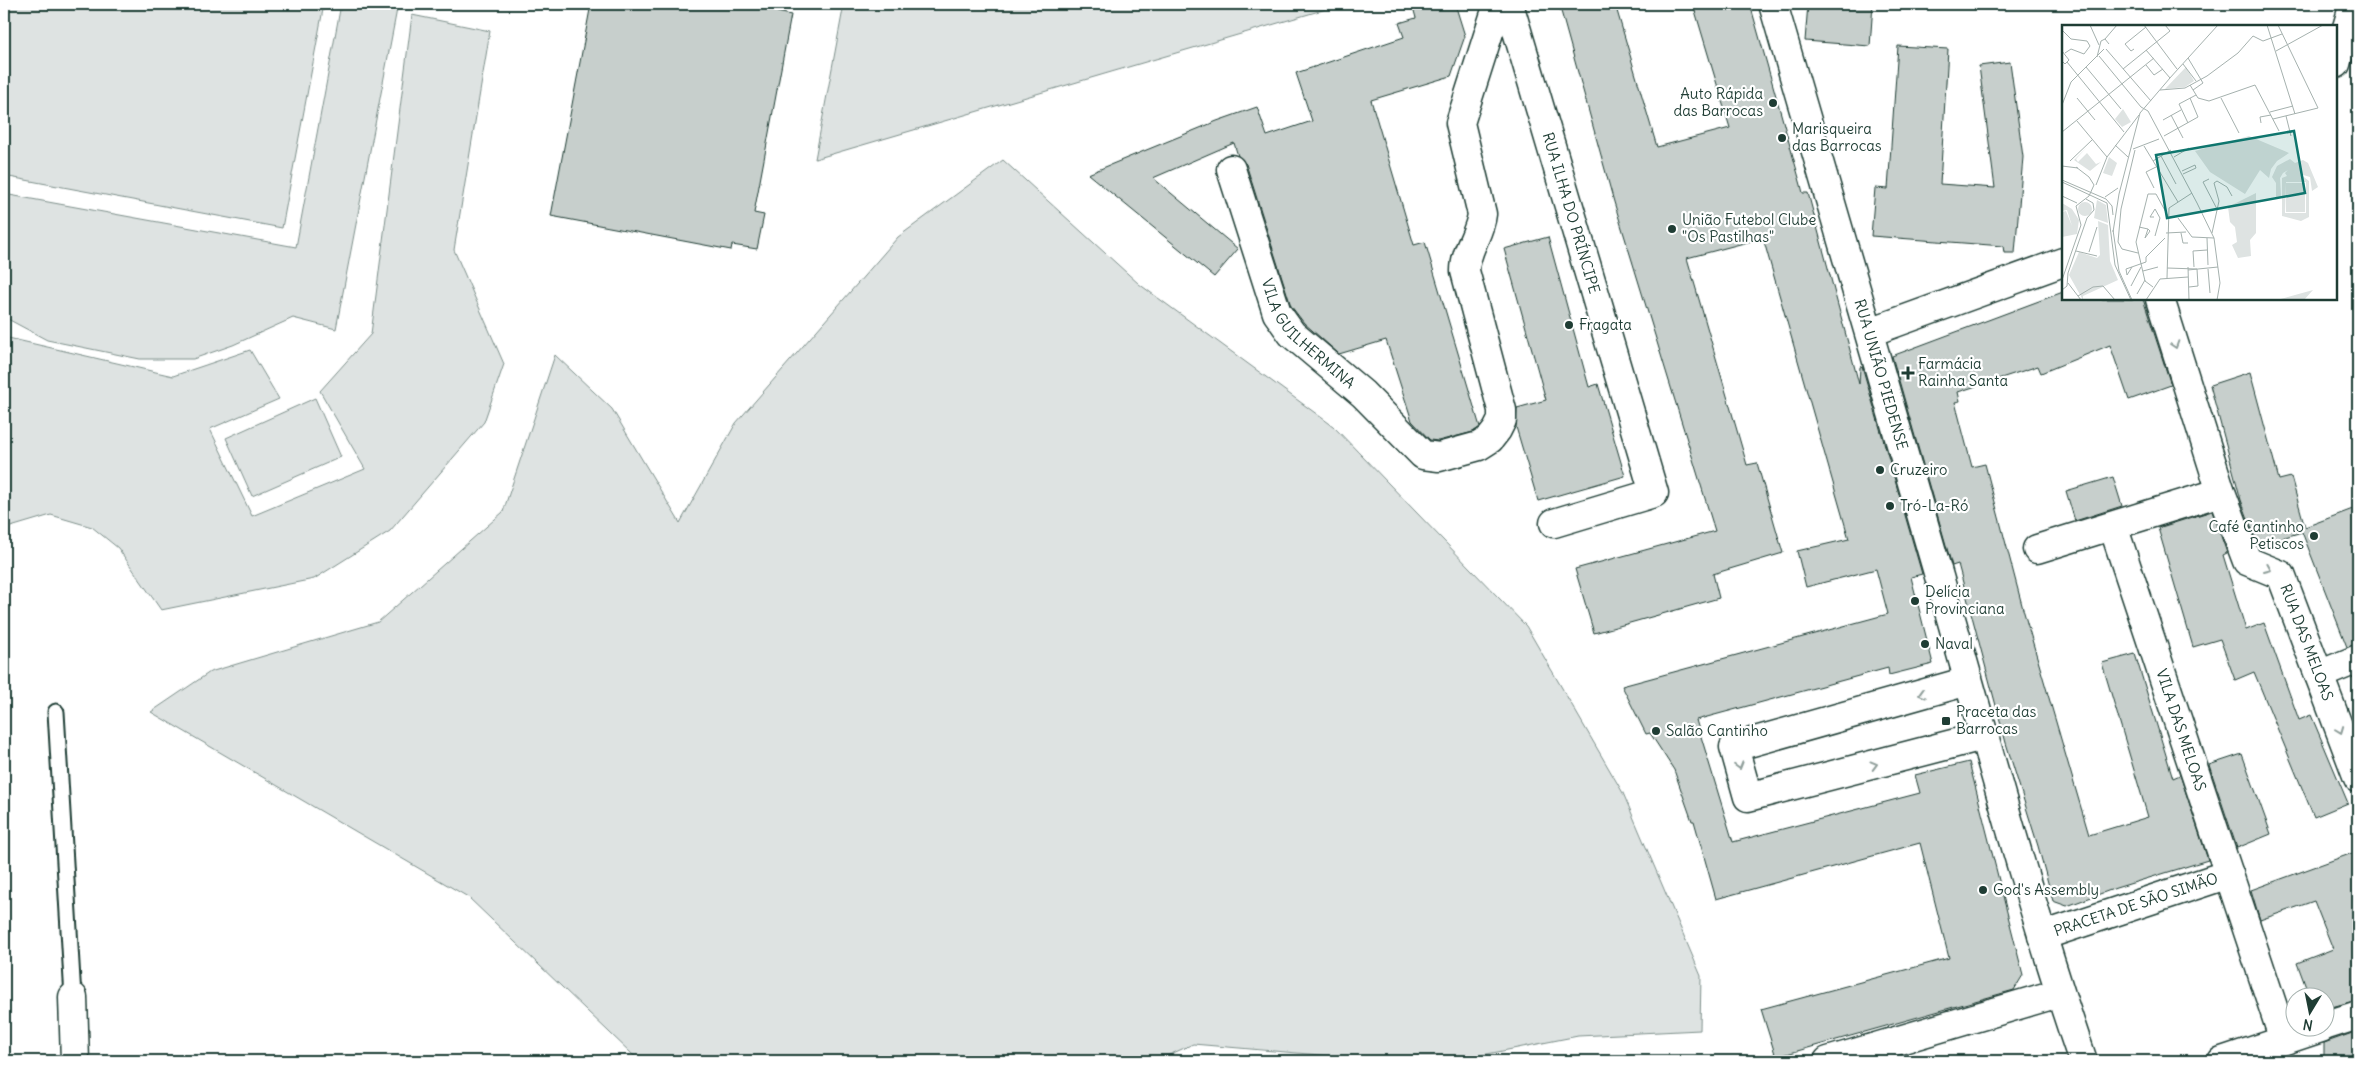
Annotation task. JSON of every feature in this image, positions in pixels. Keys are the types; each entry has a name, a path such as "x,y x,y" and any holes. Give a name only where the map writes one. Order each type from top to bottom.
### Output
{"street":[{"name":"VILA GUILHERMINA","path":"1231,169 1277,313 1283,324 1292,334 1363,394 1420,453 1431,458 1479,446 1490,439 1502,420 1502,410 1465,270 1466,255 1482,214 1460,123 1498,4"},
{"name":"RUA ILHA DO PRÍNCIPE","path":"1509,4 1654,493 1554,524"},
{"name":"RUA UNIÃO PIEDENSE","path":"1773,4 1833,214 1870,332 1983,736 2059,993 2083,1061"},
{"path":"2352,12 2358,51"},
{"path":"2337,61 2352,12"},
{"path":"1870,332 2062,262"},
{"name":"RUA DAS MELOAS","path":"2160,300 2221,492 2247,561 2281,575 2358,778"},
{"path":"2037,549 2221,492"},
{"name":"VILA DAS MELOAS","path":"2113,526 2284,1040"},
{"path":"2319,674 2358,659"},
{"path":"1968,681 1734,747 1748,797 1983,736"},
{"name":"PRACETA DE SÃO SIMÃO","path":"2042,936 2229,874"},
{"path":"1828,1061 2059,993"},
{"path":"73,997 75,1061"},
{"path":"2334,1023 2358,1015"},
{"path":"2222,1061 2290,1038"}],"lane":[{"path":"56,712 73,997"}],"shaded area":[{"path":"4,4 324,4 282,228 4,176"},
{"path":"341,4 398,4 336,329 293,318 233,345 193,359 140,359 47,340 4,317 4,194 296,247"},
{"path":"844,4 1327,4 1326,9 815,159"},
{"path":"412,15 490,31 454,250 504,364 484,422 390,531 314,579 161,610 118,548 92,527 51,515 4,529 4,337 173,376 250,350 279,399 210,429 252,516 365,469 320,391 371,334"},
{"path":"1003,160 1139,284 1333,426 1526,626 1623,793 1701,976 1700,1030 1578,1036 1452,1061 1389,1061 1193,1044 1156,1061 644,1061 633,1055 468,897 151,712 210,672 378,622 503,512 555,355 612,409 680,523 736,423 898,237"},
{"path":"315,398 341,457 252,496 226,438"}],"building":[{"path":"591,4 779,4 777,12 791,15 754,213 764,215 757,249 732,245 731,250 551,216"},
{"path":"1412,4 1455,4 1465,36 1451,76 1371,100 1414,245 1425,242 1480,427 1473,432 1438,441 1430,440 1412,421 1386,340 1339,354 1304,323 1291,306 1246,164 1238,156 1234,143 1153,178 1238,249 1214,277 1088,174 1217,121 1257,107 1267,136 1312,121 1296,73 1404,37 1399,23 1416,18"},
{"path":"1559,4 1615,4 1657,147 1730,128 1693,4 1750,4 1803,193 1808,193 1859,384 1860,367 1862,366 1922,574 1911,577 1933,664 1889,675 1888,668 1696,720 1733,842 1920,793 1915,775 1969,762 2023,975 2014,990 1776,1057 1761,1009 1949,958 1920,843 1716,899 1694,821 1692,821 1674,770 1650,733 1646,734 1622,686 1888,614 1876,569 1806,587 1797,551 1849,539 1763,238 1687,258 1747,465 1757,463 1783,553 1713,574 1719,598 1594,633 1575,569 1715,531 1614,202"},
{"path":"1808,4 1873,4 1870,46 1805,41"},
{"path":"1898,46 1948,49 1940,184 1995,188 1979,66 2010,62 2023,157 2015,253 2004,253 2003,246 1871,236 1875,188 1888,189"},
{"path":"1548,237 1589,387 1598,384 1625,476 1538,501 1516,427 1517,408 1546,400 1504,249"},
{"path":"2062,292 2062,300 2143,300 2171,385 2129,400 2110,345 2041,373 2038,366 1958,392 1960,401 1955,402 1972,467 1985,464 2023,609 2089,835 2148,817 2102,663 2135,654 2173,778 2180,775 2208,860 2116,888 2067,906 2053,901 2006,743 1958,564 1952,566 1892,356"},
{"path":"2250,372 2279,480 2291,477 2305,527 2358,507 2358,644 2347,647 2302,532 2258,545 2241,500 2210,385"},
{"path":"2113,477 2122,506 2075,521 2066,491"},
{"path":"2212,511 2227,553 2223,555 2246,630 2264,623 2299,720 2311,715 2348,803 2314,817 2254,672 2235,680 2220,639 2193,647 2158,528"},
{"path":"2242,754 2271,834 2237,848 2209,765"},
{"path":"2358,851 2358,1000 2334,1006 2334,988 2306,988 2297,963 2333,949 2314,901 2260,920 2251,890"},
{"path":"2358,1031 2358,1061 2324,1061 2324,1043"}],"place":[{"name":"Auto Rápida das Barrocas","path":"1773,103"},
{"name":"Marisqueira das Barrocas","path":"1782,138"},
{"name":"União Futebol Clube \"Os Pastilhas\"","path":"1672,229"},
{"name":"Fragata","path":"1569,325"},
{"name":"Farmácia Rainha Santa","path":"1908,373"},
{"name":"Cruzeiro","path":"1880,470"},
{"name":"Tró-La-Ró","path":"1890,506"},
{"name":"Café Cantinho Petiscos","path":"2314,536"},
{"name":"Delícia Provinciana","path":"1915,601"},
{"name":"Naval","path":"1925,644"},
{"name":"Praceta das Barrocas","path":"1946,721"},
{"name":"Salão Cantinho","path":"1656,731"},
{"name":"God's Assembly","path":"1983,890"}]}
